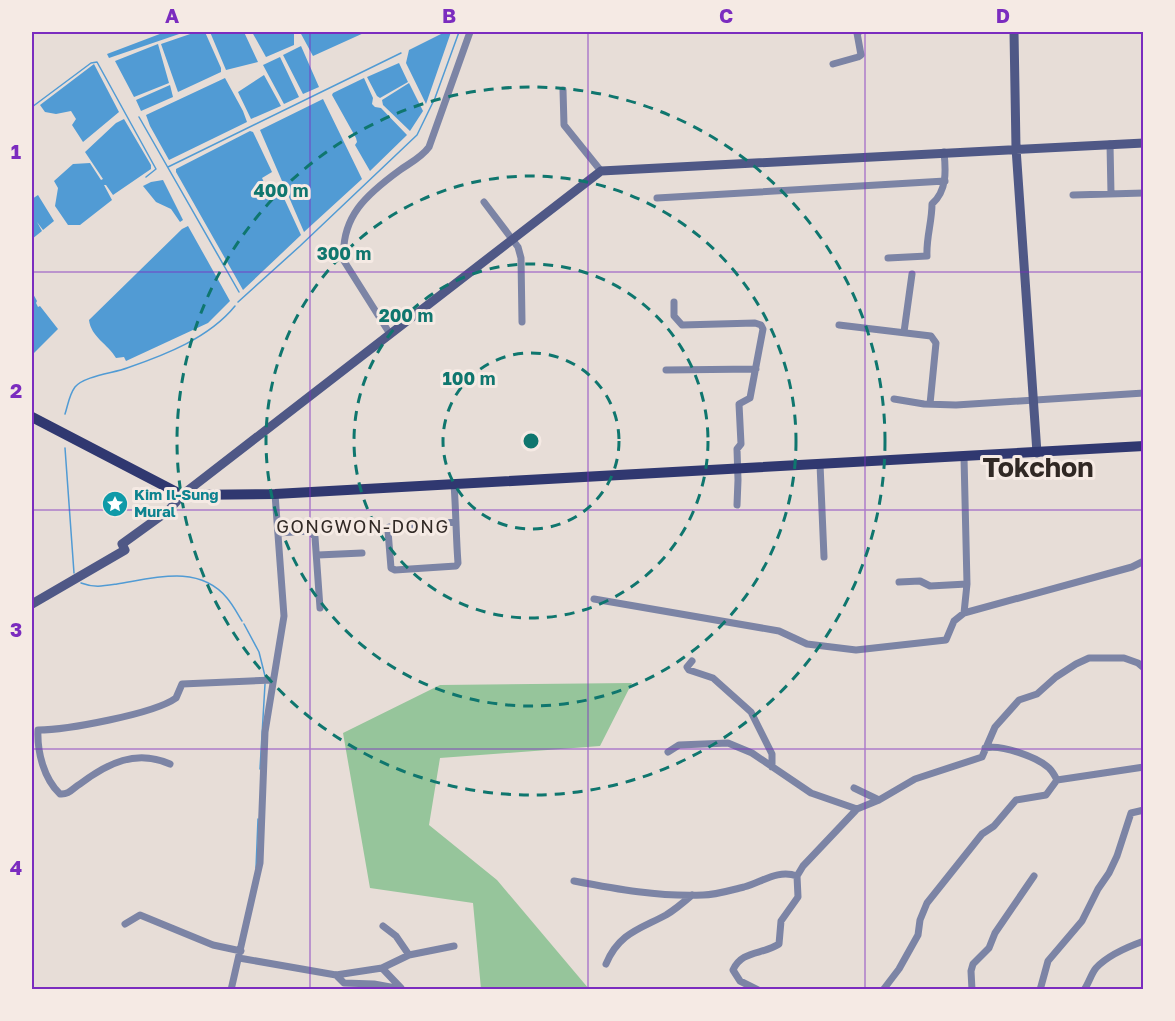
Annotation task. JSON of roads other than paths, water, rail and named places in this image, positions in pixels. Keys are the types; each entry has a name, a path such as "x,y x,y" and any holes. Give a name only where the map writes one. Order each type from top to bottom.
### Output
{"main road":[{"path":"1014,32 1016,148 1037,453"},
{"path":"32,604 125,550 122,544 169,510 183,495 602,171 1143,143"},
{"path":"32,417 183,495 275,494 1143,446"}],"street":[{"path":"390,334 344,261 346,230 353,212 398,171 426,152 470,32"},
{"path":"833,64 861,55 857,33 859,32"},
{"path":"563,90 564,125 602,171"},
{"path":"1110,144 1111,194"},
{"path":"888,258 927,256 926,243 932,219 932,204 945,181 944,152"},
{"path":"657,198 945,181"},
{"path":"1073,195 1143,193"},
{"path":"484,202 518,247 521,258 522,322"},
{"path":"904,332 912,274"},
{"path":"674,302 674,316 682,325 754,323 761,325 763,329 750,398 739,404 741,444 737,449 736,505"},
{"path":"839,325 931,336 936,343 930,404"},
{"path":"666,370 756,369"},
{"path":"894,399 956,405 1143,393"},
{"path":"964,457 967,584 964,613"},
{"path":"820,464 824,557"},
{"path":"454,484 456,522 458,563 456,566 395,570 391,568 389,527 456,522"},
{"path":"231,990 260,864 265,732 284,616 275,494"},
{"path":"278,533 310,531 315,537 320,608"},
{"path":"318,555 362,553"},
{"path":"594,599 779,631 807,644 856,650 946,640 954,621 964,613 1132,567 1143,561"},
{"path":"899,582 920,581 930,586 967,584"},
{"path":"758,990 740,981 733,970 736,962 742,957 779,944 781,921 798,897 797,876 803,866 857,809 879,800 915,779 982,757 995,727 1019,700 1037,694 1056,677 1089,658 1124,658 1138,663 1143,668"},
{"path":"692,661 687,667 689,670 713,678 751,712 772,754 772,767"},
{"path":"170,764 147,757 138,756 126,759 87,778 68,794 60,794 38,752 38,730 64,729 159,708 176,698 182,684 273,680"},
{"path":"668,753 679,745 728,743 752,753 811,793 857,809"},
{"path":"986,748 999,747 1022,755 1050,769 1057,780"},
{"path":"883,990 899,969 918,935 920,920 927,903 982,834 993,826 1016,800 1046,795 1057,780 1143,767"},
{"path":"854,788 879,800"},
{"path":"1041,988 1048,961 1082,921 1109,873 1131,813 1143,810"},
{"path":"574,880 628,891 704,895 746,886 777,874 797,876"},
{"path":"972,990 970,971 989,948 995,933 1034,876"},
{"path":"606,964 614,948 627,935 679,907 692,895"},
{"path":"125,924 140,915 240,954 336,975 382,968 409,955 454,946"},
{"path":"383,926 396,936 409,955"},
{"path":"1084,990 1094,970 1103,962 1125,948 1143,941"},
{"path":"382,968 402,989"},
{"path":"336,975 344,983 374,984 402,989"}],"water":[{"path":"165,32 185,32 109,58 107,54"},
{"path":"196,32 205,32 221,72 178,92 161,44"},
{"path":"210,32 244,32 258,62 226,70"},
{"path":"252,32 294,32 294,45 266,57"},
{"path":"300,32 366,32 313,56"},
{"path":"445,32 451,32 426,104 406,63 409,50"},
{"path":"158,44 169,83 134,97 115,61"},
{"path":"301,46 319,87 303,94 283,55"},
{"path":"280,57 299,97 284,104 263,65"},
{"path":"399,63 408,82 380,98 367,77"},
{"path":"94,64 119,112 83,142 72,125 76,119 71,111 56,114 45,112 40,105"},
{"path":"264,75 281,106 251,119 238,92"},
{"path":"225,78 247,122 169,160 146,115"},
{"path":"364,78 373,98 372,104 381,108 407,135 370,171 355,145 356,138 332,95"},
{"path":"409,83 423,111 410,131 383,105 382,100"},
{"path":"170,85 173,97 141,111 136,100"},
{"path":"323,99 362,179 304,232 260,130"},
{"path":"124,119 151,165 151,169 113,195 104,185 112,200 80,225 68,225 55,206 58,188 54,181 73,164 90,163 101,180 103,179 85,152 116,123"},
{"path":"250,131 253,132 272,172 262,178 272,199 282,194 301,235 243,290 176,169"},
{"path":"163,180 183,220 180,222 171,209 156,202 143,186"},
{"path":"38,195 54,221 43,230 37,222 42,231 32,239 32,199"},
{"path":"188,226 230,301 208,323 126,361 124,357 116,358 96,336 89,320 182,229"},
{"path":"32,292 38,307 40,306 58,329 32,355"}],"waterway":[{"path":"238,302 417,135 435,98 459,32"},
{"path":"168,167 401,53"},
{"path":"32,107 91,63 97,62 156,169 146,177"},
{"path":"139,117 239,292"},
{"path":"65,414 71,393 79,383 141,363 186,344 213,327 235,306"},
{"path":"65,448 74,573"},
{"path":"81,583 99,586 161,577 190,577 216,587 229,601 242,621"},
{"path":"244,624 259,652 265,676"},
{"path":"260,769 265,684"},
{"path":"256,868 258,819"}],"place":[{"name":"Kim Il-Sung Mural","path":"115,504"}],"district":[{"name":"Tokchon","path":"1038,468"},
{"name":"GONGWON-DONG","path":"363,527"}]}
